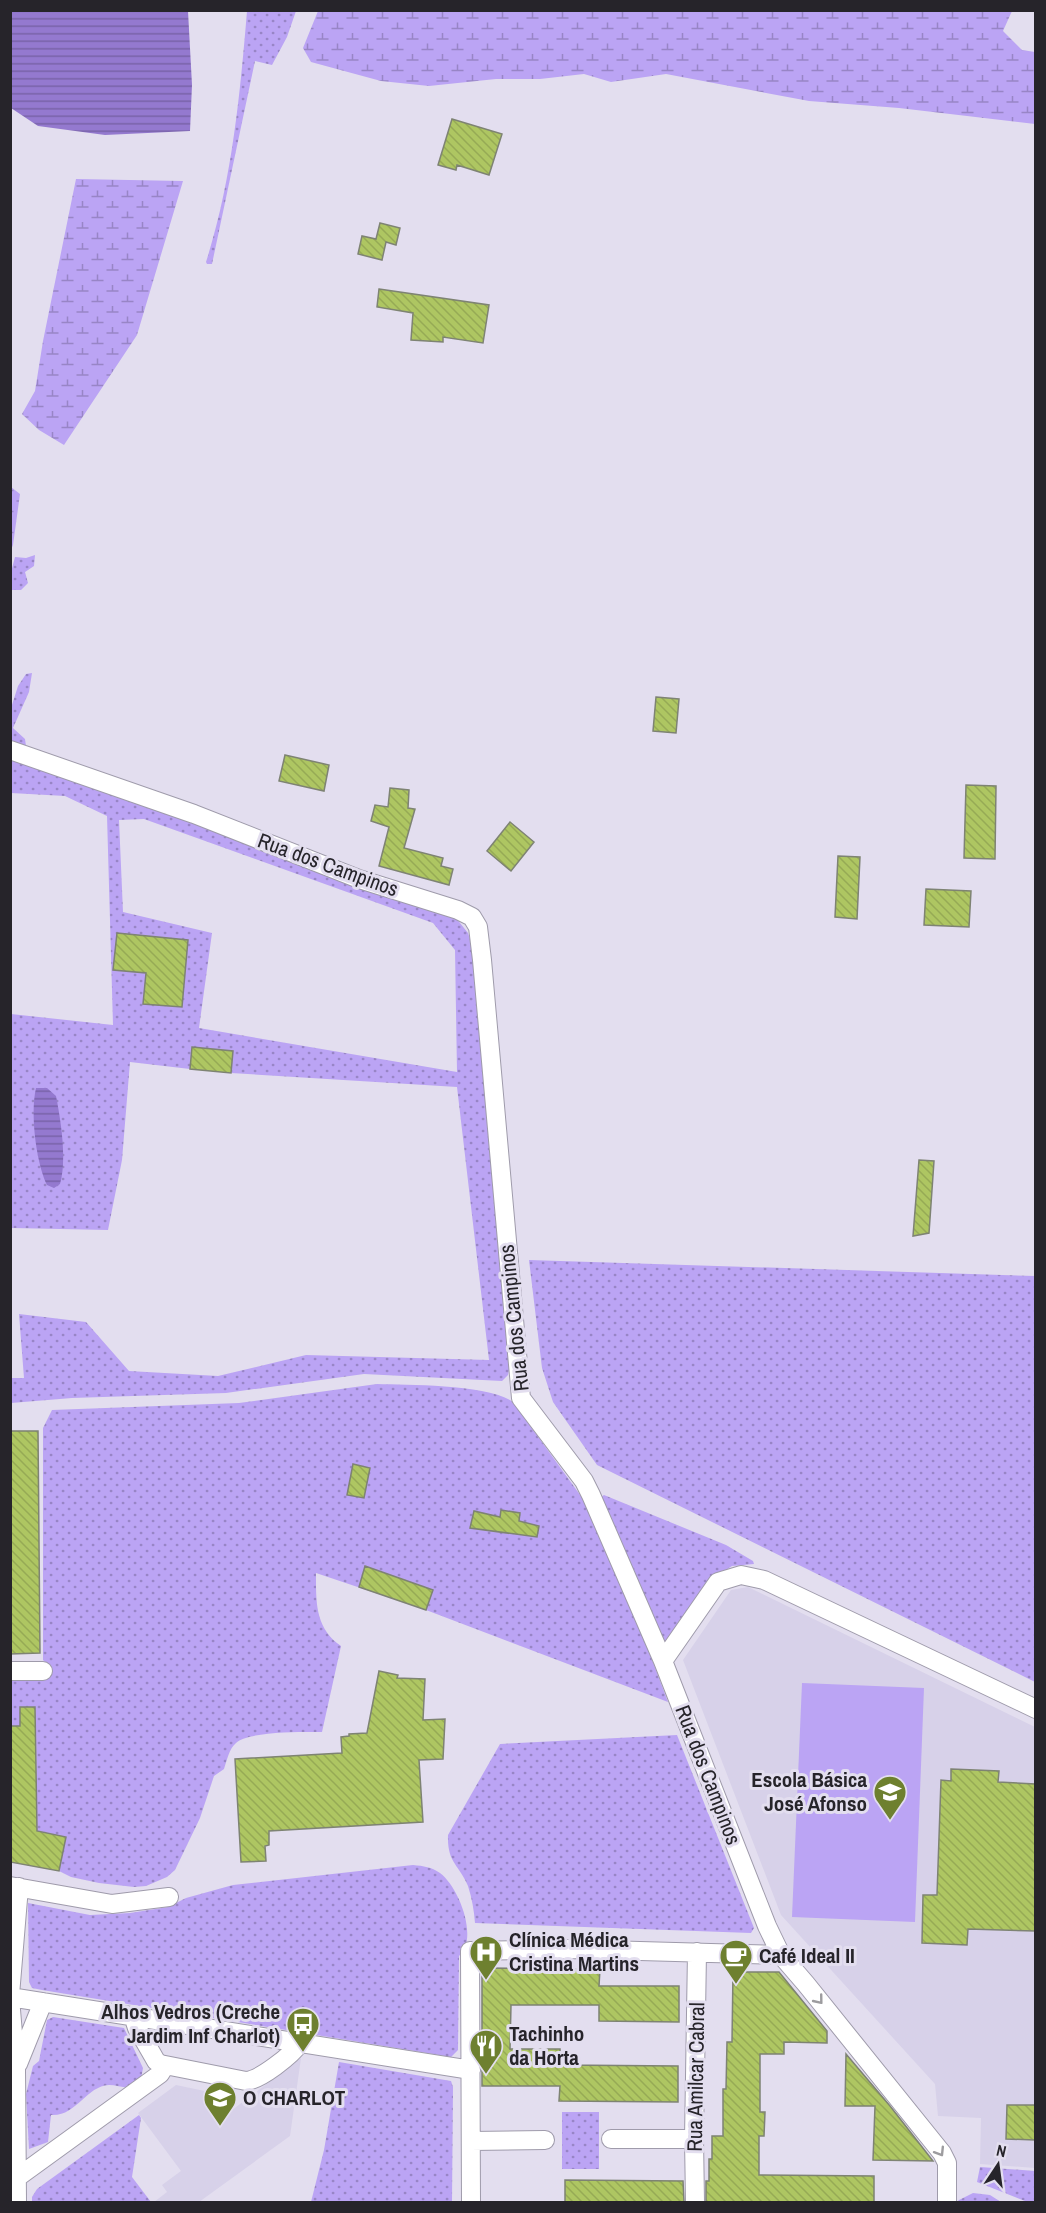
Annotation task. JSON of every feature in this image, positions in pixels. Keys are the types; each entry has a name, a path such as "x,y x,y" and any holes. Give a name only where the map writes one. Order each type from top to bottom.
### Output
{"street":[{"name":"Rua dos Campinos","path":"10,750 194,814 359,879 458,910 472,917 478,927 521,1398 584,1481 591,1495 663,1661 767,1926 781,1955 942,2153 946,2163 946,2202"},
{"path":"663,1661 718,1582 741,1575 764,1580 1035,1709"},
{"path":"10,1671 43,1671"},
{"path":"17,2202 14,2105 16,2069 10,1996 15,1887 112,1904 169,1897"},
{"path":"471,2202 470,1952 569,1949 781,1955"},
{"name":"Rua Amilcar Cabral","path":"695,2202 697,1952"},
{"path":"10,1996 471,2070"},
{"path":"16,2069 43,2002"},
{"path":"133,2016 137,2028 156,2061 165,2066 251,2080 290,2054 300,2043"},
{"path":"18,2177 160,2073 165,2066"},
{"path":"611,2139 694,2139"},
{"path":"471,2140 545,2140"}],"shaded area":[{"path":"10,11 188,11 192,85 190,131 105,135 38,126 11,108"},
{"path":"36,1088 47,1088 56,1096 58,1106 63,1140 63,1164 60,1184 54,1188 47,1185 37,1151 34,1124"},
{"name":"Escola Básica José Afonso","path":"748,1587 1035,1727 1035,2168 980,2164 981,2118 938,2116 935,2084 781,1915 683,1660 731,1590"},
{"name":"O CHARLOT","path":"301,2058 290,2136 199,2202 154,2202 167,2192 162,2185 181,2171 138,2113 176,2085 219,2094 232,2110"}],"green space":[{"path":"247,11 296,11 287,37 272,65 255,61 212,264 207,264 234,138"},
{"path":"318,11 1012,11 1003,31 1022,50 1035,52 1035,124 899,108 809,101 666,74 611,82 584,74 540,79 496,79 429,86 381,81 311,62 303,48"},
{"path":"76,179 183,181 137,335 64,445 39,430 22,414 35,391"},
{"path":"11,487 20,494 11,550"},
{"path":"35,555 34,566 25,572 28,583 21,590 11,590 11,572 15,557 26,558"},
{"path":"32,673 29,692 13,728 25,739 26,746 23,750 11,746 11,708 18,686 26,674"},
{"path":"10,754 456,918 468,933 473,948 510,1366 508,1375 502,1381 364,1374 226,1393 72,1398 11,1403 11,1378 24,1378 19,1314 86,1322 129,1371 218,1376 306,1355 489,1360 457,1087 231,1073 233,1051 193,1047 190,1069 130,1062 122,1160 108,1230 12,1228 11,1014 113,1025 107,816 65,796 11,793","holes":["144,819 433,923 455,950 457,1072 199,1028 212,933 123,912 119,820"]},
{"path":"529,1260 1035,1276 1035,1682 597,1465 553,1402 542,1368"},
{"path":"377,1384 428,1385 467,1389 501,1396 513,1402 583,1499 648,1649 668,1702 426,1610 316,1573 317,1604 322,1623 332,1639 341,1646 322,1732 264,1734 236,1743 230,1751 224,1769 214,1776 200,1818 175,1870 167,1877 146,1886 134,1887 99,1883 71,1877 59,1871 66,1837 37,1831 36,1726 11,1726 10,1678 47,1668 43,1660 43,1428 52,1410 239,1403"},
{"path":"604,1495 726,1545 753,1561 754,1564 732,1566 710,1580 664,1644 601,1497"},
{"path":"802,1683 924,1688 915,1922 792,1917"},
{"path":"677,1735 754,1928 751,1933 475,1923 473,1904 465,1879 449,1852 448,1835 500,1744"},
{"path":"413,1865 434,1869 447,1880 460,1901 467,1926 465,1948 459,1956 458,2050 451,2057 42,1990 32,1988 29,1982 28,1903 90,1915 130,1913 168,1907 186,1898 233,1885"},
{"path":"53,2017 124,2028 143,2068 141,2079 128,2088 111,2085 101,2087 67,2111 51,2115 48,2142 29,2149 26,2094 33,2066 39,2061 47,2020"},
{"path":"339,2062 451,2081 453,2087 452,2202 311,2202 324,2150"},
{"path":"562,2112 599,2112 599,2169 562,2169"},
{"path":"139,2115 141,2118 132,2177 151,2202 32,2202 37,2189"},
{"path":"980,2167 1035,2171 1035,2202 1025,2201 977,2182"},
{"path":"973,2193 990,2195 1001,2202 957,2202"}],"building":[{"path":"452,119 502,134 489,175 457,165 456,170 438,165"},
{"path":"380,223 400,228 396,245 386,242 382,260 358,254 362,236 376,239"},
{"path":"379,289 489,305 483,343 443,337 443,342 411,340 413,313 377,307"},
{"path":"656,697 679,699 676,733 653,731"},
{"path":"285,755 329,765 324,791 279,781"},
{"path":"966,785 996,786 995,859 964,858"},
{"path":"390,788 409,790 408,808 415,809 404,848 443,858 441,866 453,869 449,885 379,866 389,827 371,821 375,805 388,807"},
{"path":"510,822 534,842 511,871 487,851"},
{"path":"838,856 860,857 857,919 835,917"},
{"path":"926,889 971,891 969,927 924,925"},
{"path":"117,933 188,940 182,1007 143,1004 146,973 113,970"},
{"path":"192,1047 233,1051 231,1073 190,1069"},
{"path":"919,1160 934,1161 929,1233 913,1236"},
{"path":"10,1431 38,1431 40,1653 10,1654"},
{"path":"353,1464 370,1468 364,1498 347,1495"},
{"path":"501,1510 520,1513 519,1521 539,1526 537,1537 470,1528 474,1511 500,1517"},
{"path":"365,1566 433,1590 426,1610 359,1587"},
{"path":"379,1671 398,1675 397,1678 425,1679 423,1720 445,1719 443,1759 419,1760 423,1822 269,1831 269,1845 265,1846 266,1861 241,1862 235,1759 342,1753 341,1737 367,1733"},
{"path":"20,1707 35,1707 37,1831 66,1837 59,1871 10,1862 10,1726 20,1726"},
{"path":"951,1769 999,1771 998,1782 1035,1784 1035,1931 968,1929 967,1945 922,1943 923,1895 937,1895 941,1780 951,1781"},
{"path":"482,1968 600,1969 599,1986 679,1986 679,2022 599,2021 599,2005 511,2005 510,2049 560,2049 560,2065 678,2066 678,2102 559,2101 560,2086 482,2086"},
{"path":"733,1972 779,1972 827,2031 827,2043 784,2042 784,2054 760,2054 760,2112 765,2112 764,2136 759,2136 759,2175 874,2176 874,2202 706,2202 709,2159 712,2159 712,2136 723,2136 723,2089 726,2089 727,2042 732,2042"},
{"path":"846,2054 933,2161 873,2160 875,2106 845,2106"},
{"path":"1007,2105 1035,2105 1035,2140 1006,2139"},
{"path":"565,2180 683,2181 684,2202 565,2202"}],"place":[{"name":"Escola Básica José Afonso","path":"890,1821"},
{"name":"Clínica Médica Cristina Martins","path":"486,1981"},
{"name":"Café Ideal II","path":"736,1985"},
{"name":"Alhos Vedros (Creche Jardim Inf Charlot)","path":"303,2053"},
{"name":"Tachinho da Horta","path":"486,2075"},
{"name":"O CHARLOT","path":"220,2127"}]}
